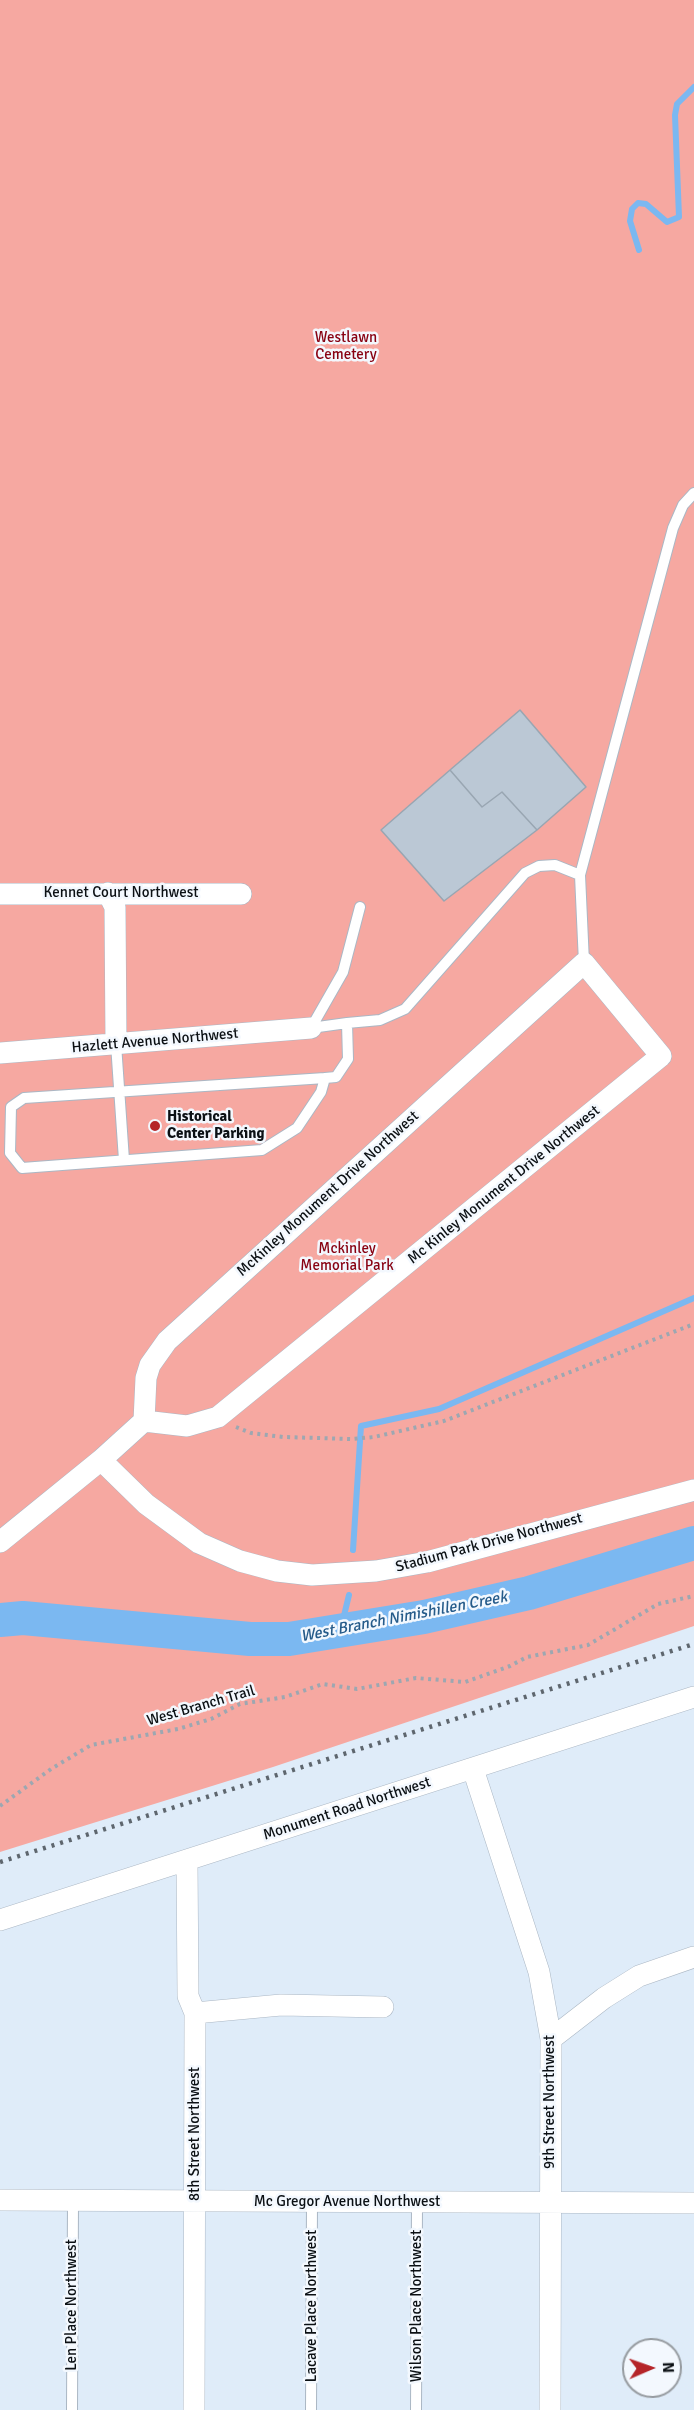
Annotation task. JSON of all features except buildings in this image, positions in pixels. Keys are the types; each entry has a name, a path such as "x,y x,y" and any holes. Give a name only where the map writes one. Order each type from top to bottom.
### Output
{"street":[{"path":"108,893 115,907 116,1044"},
{"name":"Kennet Court Northwest","path":"0,894 241,894"},
{"name":"McKinley Monument Drive Northwest","path":"144,1421 146,1378 150,1365 167,1341 584,963"},
{"name":"Mc Kinley Monument Drive Northwest","path":"144,1421 188,1426 218,1417 661,1056 584,963"},
{"name":"Hazlett Avenue Northwest","path":"0,1053 311,1028"},
{"path":"0,1542 101,1460 144,1421"},
{"name":"Stadium Park Drive Northwest","path":"101,1460 146,1504 199,1543 240,1561 277,1571 312,1575 376,1571 427,1562 694,1490"},
{"name":"Monument Road Northwest","path":"0,1920 694,1697"},
{"name":"9th Street Northwest","path":"473,1769 539,1972 551,2039 550,2410"},
{"name":"8th Street Northwest","path":"187,1860 188,1993 195,2013 194,2410"},
{"path":"551,2039 604,1998 639,1977 694,1957"},
{"path":"195,2013 281,2006 383,2007"},
{"name":"Mc Gregor Avenue Northwest","path":"0,2200 694,2204"}],"lane":[{"path":"584,963 580,875 673,528 683,505 694,493"},
{"path":"311,1028 380,1020 405,1009 525,873 539,866 555,865 580,875"},
{"path":"311,1028 343,972 360,907"},
{"path":"325,1078 321,1092 297,1128 261,1150 22,1168 10,1154 11,1107 24,1098 336,1077 348,1059 347,1023"},
{"path":"116,1044 124,1160"},
{"name":"Len Place Northwest","path":"72,2410 73,2201"},
{"name":"Lacave Place Northwest","path":"311,2410 312,2202"},
{"name":"Wilson Place Northwest","path":"416,2410 417,2203"}],"path":[{"path":"218,1417 237,1427 267,1435 364,1438 444,1421 694,1324"},
{"name":"West Branch Trail","path":"0,1806 51,1769 91,1745 178,1729 211,1719 240,1704 285,1697 323,1684 357,1689 416,1678 465,1682 510,1666 527,1657 588,1645 658,1604 694,1596"}],"green space":[{"path":"0,0 694,0 694,1626 273,1767 0,1852"}],"waterway":[{"path":"639,250 630,221 632,209 638,203 646,204 667,222 679,217 675,115 677,104 694,87"},
{"path":"353,1550 361,1426 439,1409 694,1298"},
{"name":"West Branch Nimishillen Creek","path":"0,1620 23,1618 250,1639 289,1639 424,1617 529,1593 694,1543"},
{"path":"340,1632 349,1595"}],"railway":[{"path":"0,1862 694,1644"}],"place":[{"name":"Historical Center Parking","path":"155,1126"}],"park label":[{"name":"Westlawn Cemetery","path":"346,346"},
{"name":"Mckinley Memorial Park","path":"347,1258"}]}
